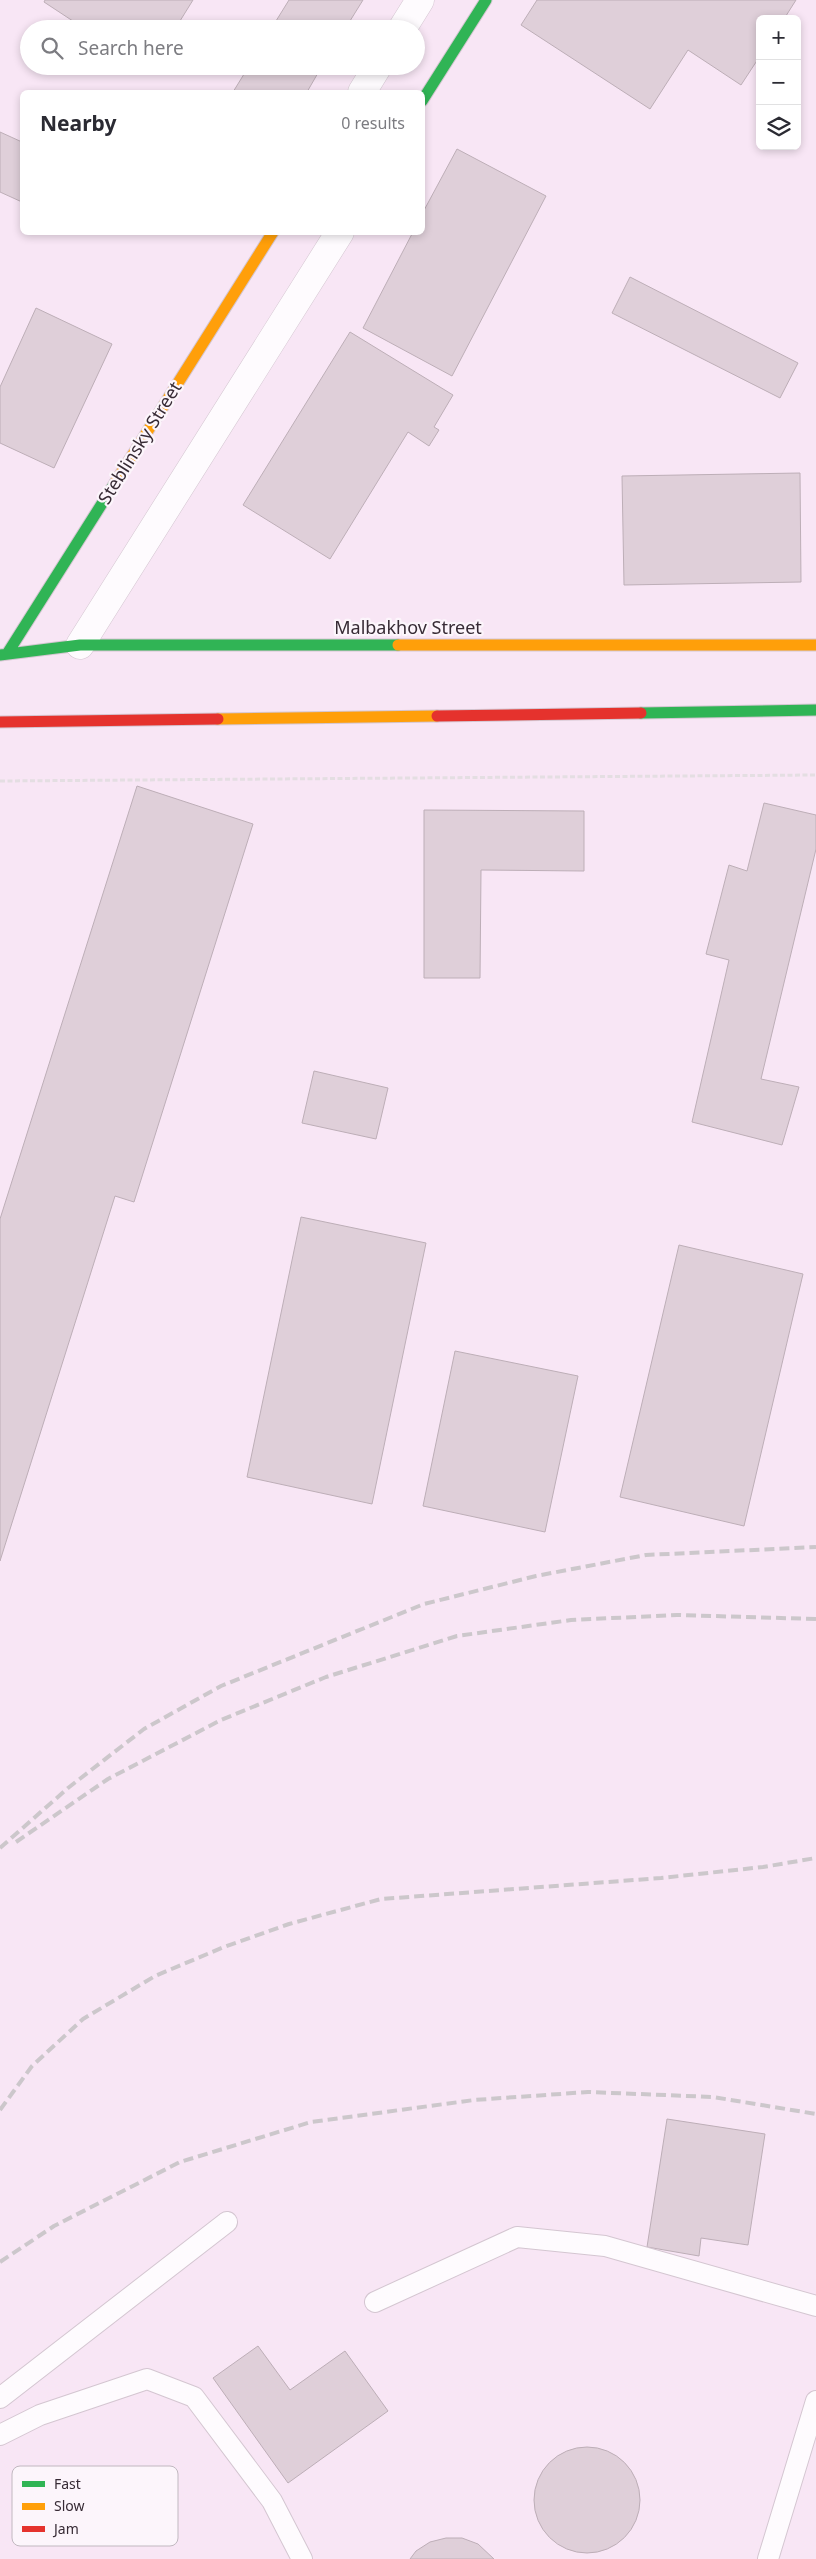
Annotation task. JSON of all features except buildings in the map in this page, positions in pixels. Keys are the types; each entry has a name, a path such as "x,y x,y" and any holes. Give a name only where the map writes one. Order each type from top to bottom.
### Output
{"main road":[{"path":"425,96 486,0"},
{"name":"Steblinsky Street","path":"3,654 271,235"},
{"name":"Malbakhov Street","path":"3,654 80,645 816,645"},
{"path":"0,722 816,710"}],"street":[{"path":"408,20 420,0"},
{"path":"363,90 372,75"},
{"path":"80,645 338,235"}],"lane":[{"path":"0,2398 227,2222"},
{"path":"375,2302 516,2237 605,2246 816,2306"},
{"path":"0,2435 40,2415 147,2379 194,2397 272,2501 302,2559"},
{"path":"768,2559 816,2401"}],"path":[{"path":"0,781 816,775"}],"railway":[{"path":"0,1848 68,1788 144,1729 221,1686 424,1604 536,1576 646,1555 816,1547"},
{"path":"16,1842 108,1779 221,1720 326,1677 457,1636 571,1620 677,1615 816,1619"},
{"path":"0,2110 32,2066 83,2019 155,1976 224,1947 289,1924 381,1899 661,1878 763,1867 816,1858"},
{"path":"0,2262 54,2226 180,2162 311,2122 474,2100 588,2092 713,2097 816,2114"}],"traffic: fast":[{"path":"425,96 486,0"},
{"path":"7,654 115,483"},
{"path":"0,655 80,645 398,645"},
{"path":"641,713 816,710"}],"traffic: slow":[{"path":"115,483 271,235"},
{"path":"398,645 816,645"},
{"path":"218,719 437,716"}],"traffic: jam":[{"path":"437,716 641,713"},
{"path":"0,722 218,719"}]}
